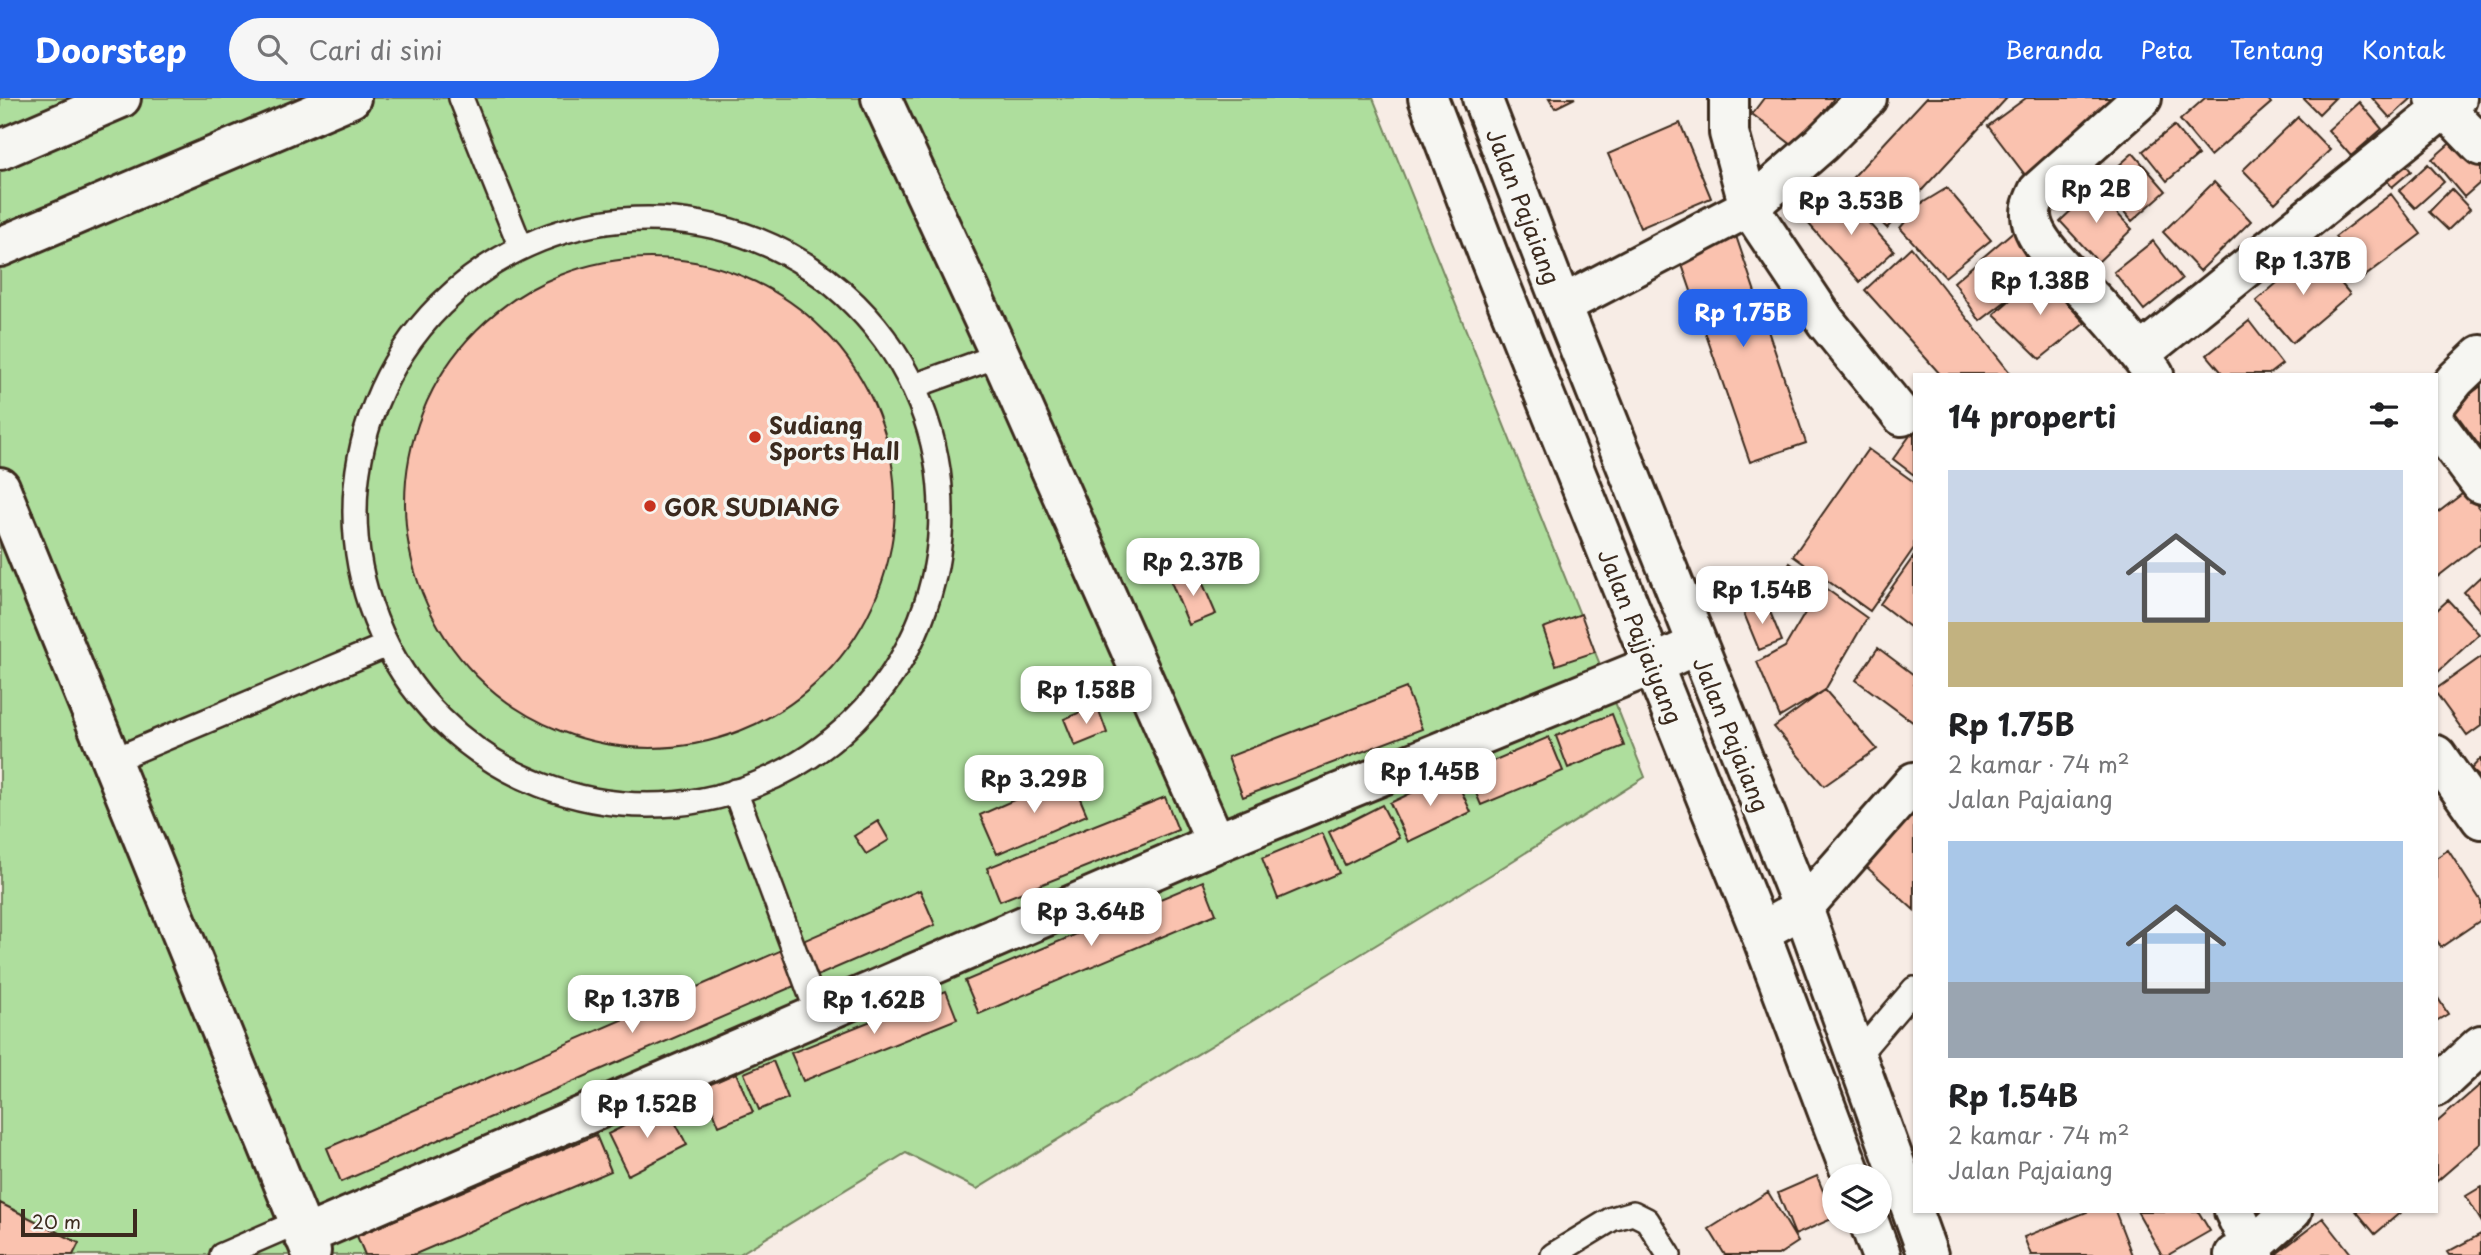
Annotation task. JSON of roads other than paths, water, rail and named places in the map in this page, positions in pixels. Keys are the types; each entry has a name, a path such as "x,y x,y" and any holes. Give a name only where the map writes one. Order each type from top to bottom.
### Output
{"street":[{"path":"0,150 121,98"},
{"path":"0,247 351,98"},
{"path":"881,98 1000,355 1216,843"},
{"name":"Jalan Pajjaiyang","path":"1428,98 1760,932 1847,1164"},
{"name":"Jalan Pajaiang","path":"1482,98 1696,645 1803,908 1857,1056 1909,1182"},
{"path":"1729,98 1729,133 1749,207 1826,323 1902,416"},
{"path":"1562,305 1749,207 1821,144 1867,98"},
{"path":"2142,98 2038,191 2030,206 2032,223 2040,241 2147,364 2446,102 2481,146"},
{"path":"2438,402 2481,355"},
{"path":"2438,427 2481,484"},
{"path":"0,488 304,1241 818,1014 1216,843 1696,645"},
{"path":"2438,758 2481,819"},
{"path":"1760,932 1803,908 1913,783"},
{"path":"2438,1085 2481,1045"},
{"name":"Jalan Pajaiang","path":"1917,1213 1928,1255"},
{"path":"2235,1213 2247,1252 2290,1213"},
{"path":"1873,1234 1881,1255"}],"lane":[{"path":"461,98 520,245"},
{"path":"610,218 702,221 790,252 863,309 914,386 940,474 937,566 907,652 851,725 776,778 689,805 598,804 512,775 438,720 385,646 359,572 354,494 370,417 404,347 455,288 520,245 610,218"},
{"path":"914,386 1000,355"},
{"path":"111,761 385,646"},
{"path":"735,791 818,1014"},
{"path":"1857,1056 1913,990"},
{"path":"1553,1255 1612,1219 1633,1213 1647,1220 1669,1255"},
{"path":"222,1255 304,1241"}],"place":[{"name":"Sudiang Sports Hall","path":"755,437"},
{"name":"GOR SUDIANG","path":"650,506"}]}
